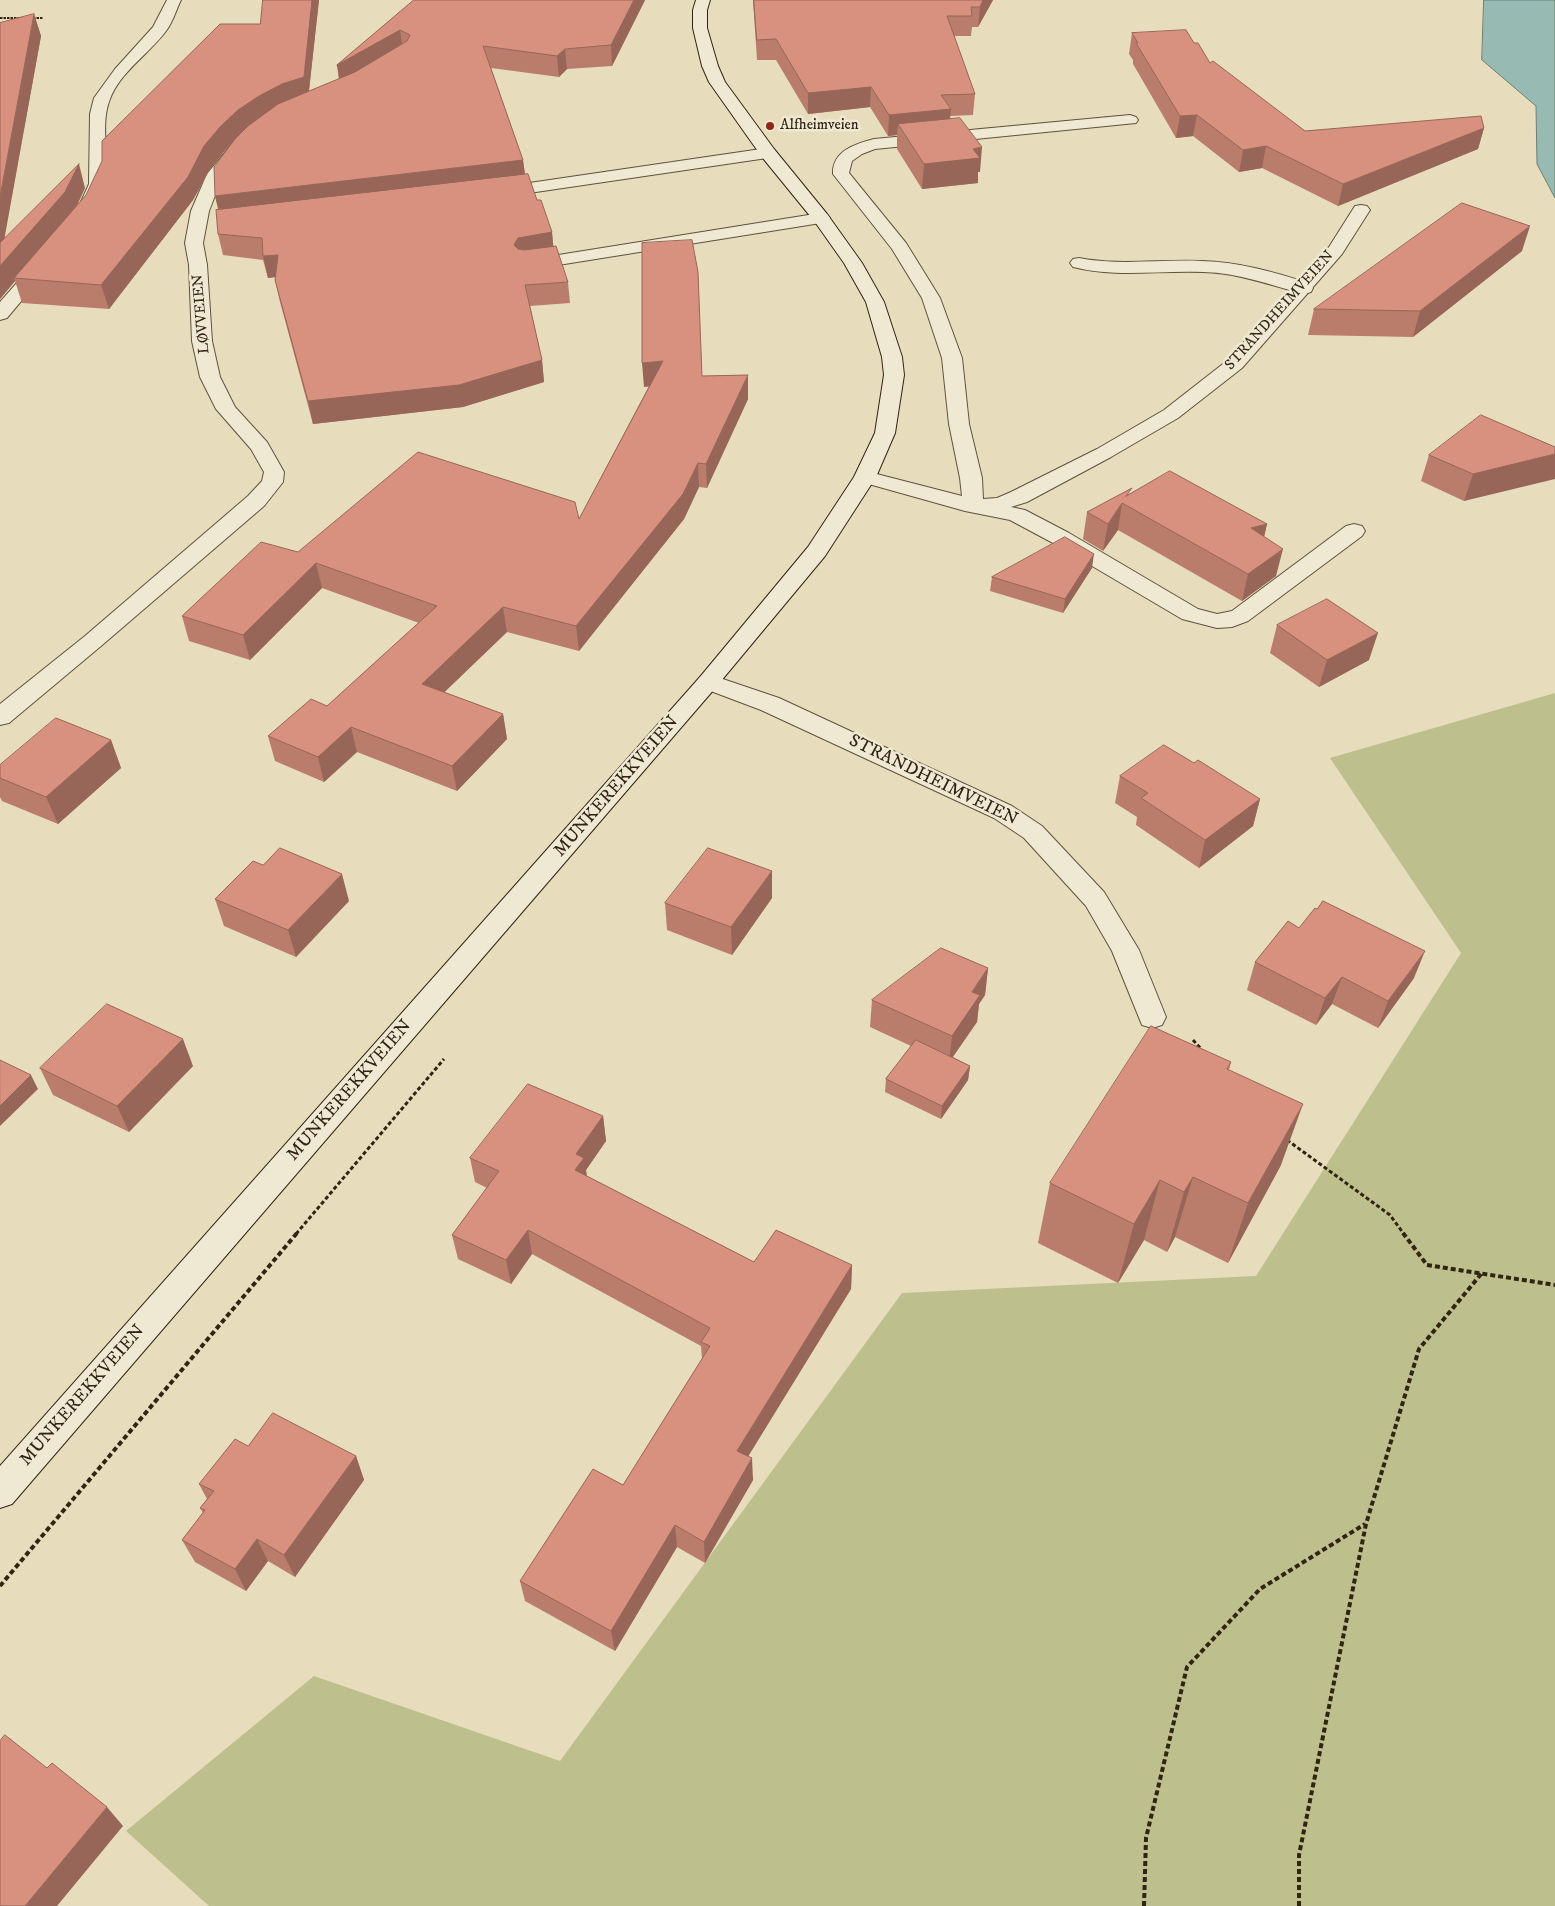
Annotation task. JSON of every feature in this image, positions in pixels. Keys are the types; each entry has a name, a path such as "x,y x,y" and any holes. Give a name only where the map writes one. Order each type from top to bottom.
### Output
{"street":[{"path":"82,218 98,184 98,114 102,98 120,72 160,28 174,0"},
{"name":"MUNKEREKKVEIEN","path":"0,1492 708,682 817,551 865,477 884,433 890,412 894,375 892,357 875,302 853,263 821,218 768,153 717,82 710,66 700,28 700,10 703,0"},
{"path":"973,506 971,478 958,424 952,358 931,298 900,247 841,174 840,167 848,155 874,144 1130,120"},
{"name":"LØVVEIEN","path":"0,717 93,641 256,501 272,482 274,472 260,446 226,409 210,377 202,341 198,265 194,243 200,210 215,174 243,143 256,134"},
{"path":"475,196 768,153"},
{"name":"STRANDHEIMVEIEN","path":"973,506 1000,504 1019,497 1104,453 1171,414 1235,364 1336,250 1361,210"},
{"path":"528,264 821,218"},
{"path":"0,314 50,255"},
{"path":"1079,263 1116,269 1213,266 1272,276 1304,288"},
{"name":"STRANDHEIMVEIEN","path":"865,477 973,506 1017,515 1061,538 1190,614 1217,621 1232,620 1240,616 1354,531"},
{"name":"STRANDHEIMVEIEN","path":"708,682 770,704 1003,812 1032,832 1095,899 1126,950 1152,1017"}],"path":[{"path":"0,18 43,18"},
{"path":"1152,1017 1178,1024 1205,1053"},
{"path":"0,1586 444,1058"},
{"path":"1286,1139 1293,1146 1390,1215 1427,1265 1482,1272 1555,1285"},
{"path":"1299,1906 1299,1855 1366,1524 1419,1349 1482,1272"},
{"path":"1144,1906 1146,1838 1187,1667 1260,1589 1366,1524"}],"green space":[{"path":"1555,693 1555,1906 209,1906 126,1831 314,1676 560,1761 902,1293 1256,1276 1461,953 1330,758"}],"water":[{"path":"1484,0 1555,0 1555,198 1537,164 1536,106 1482,60"}],"building":[{"path":"263,0 312,0 304,77 282,84 259,96 238,110 220,127 204,146 188,177 101,285 14,278 86,195 102,161 102,141 220,24 260,24"},
{"path":"414,0 634,0 611,45 565,49 557,56 483,46 523,160 215,196 214,167 235,139 248,126 278,104 355,72 407,41 410,35 400,30 337,65"},
{"path":"754,0 983,0 980,7 971,7 972,16 947,16 975,94 941,95 951,109 889,115 871,87 808,93 776,39 757,40"},
{"path":"34,14 0,197 0,23"},
{"path":"1186,30 1194,43 1198,43 1210,63 1213,61 1305,131 1481,116 1484,128 1343,184 1266,146 1243,150 1197,115 1180,116 1136,43 1138,43 1132,33"},
{"path":"960,118 982,147 973,149 980,158 924,164 898,124"},
{"path":"79,164 65,192 0,266 0,243"},
{"path":"528,174 537,200 541,200 552,232 518,238 514,245 518,249 524,250 556,246 568,282 525,285 542,360 459,385 308,401 275,280 278,255 263,256 262,238 218,234 216,210"},
{"path":"1462,203 1530,226 1420,311 1314,309"},
{"path":"692,240 698,272 702,376 748,375 706,464 698,463 683,494 576,626 503,607 422,684 503,714 452,766 351,727 318,757 268,736 311,699 327,706 437,606 316,563 243,635 182,616 261,542 298,552 418,452 575,502 579,519 663,361 642,363 642,243"},
{"path":"1481,415 1555,447 1555,454 1473,474 1429,455"},
{"path":"1170,471 1267,524 1251,528 1283,549 1248,574 1122,503 1108,524 1087,512 1132,488 1126,496"},
{"path":"1065,537 1094,554 1065,599 992,577"},
{"path":"1327,599 1378,633 1327,660 1277,625"},
{"path":"56,718 111,740 46,797 0,778 0,765"},
{"path":"1164,745 1194,763 1198,760 1260,799 1205,840 1141,798 1148,793 1120,776"},
{"path":"280,848 342,874 288,930 215,899 253,861 263,865"},
{"path":"708,848 772,871 731,927 665,903"},
{"path":"1323,901 1425,951 1388,1001 1342,977 1325,998 1255,962 1288,921 1299,928"},
{"path":"941,948 988,968 972,992 980,995 952,1036 872,1000"},
{"path":"107,1004 183,1039 117,1106 40,1068"},
{"path":"1151,1026 1231,1062 1227,1069 1303,1104 1248,1203 1193,1177 1184,1192 1160,1180 1134,1224 1050,1183"},
{"path":"916,1040 970,1066 942,1106 886,1079"},
{"path":"0,1060 31,1075 0,1106"},
{"path":"528,1084 603,1116 576,1154 584,1158 575,1170 754,1262 776,1230 852,1265 737,1451 752,1458 704,1542 675,1525 611,1631 520,1581 593,1469 623,1485 710,1346 701,1342 710,1328 528,1230 506,1260 452,1235 499,1171 470,1158"},
{"path":"273,1413 356,1456 284,1555 257,1539 235,1569 182,1540 205,1510 200,1508 214,1491 199,1484 235,1439 248,1446"},
{"path":"5,1735 47,1768 52,1763 107,1807 25,1906 0,1906 0,1741"}],"place":[{"name":"Alfheimveien","path":"770,126"}]}
